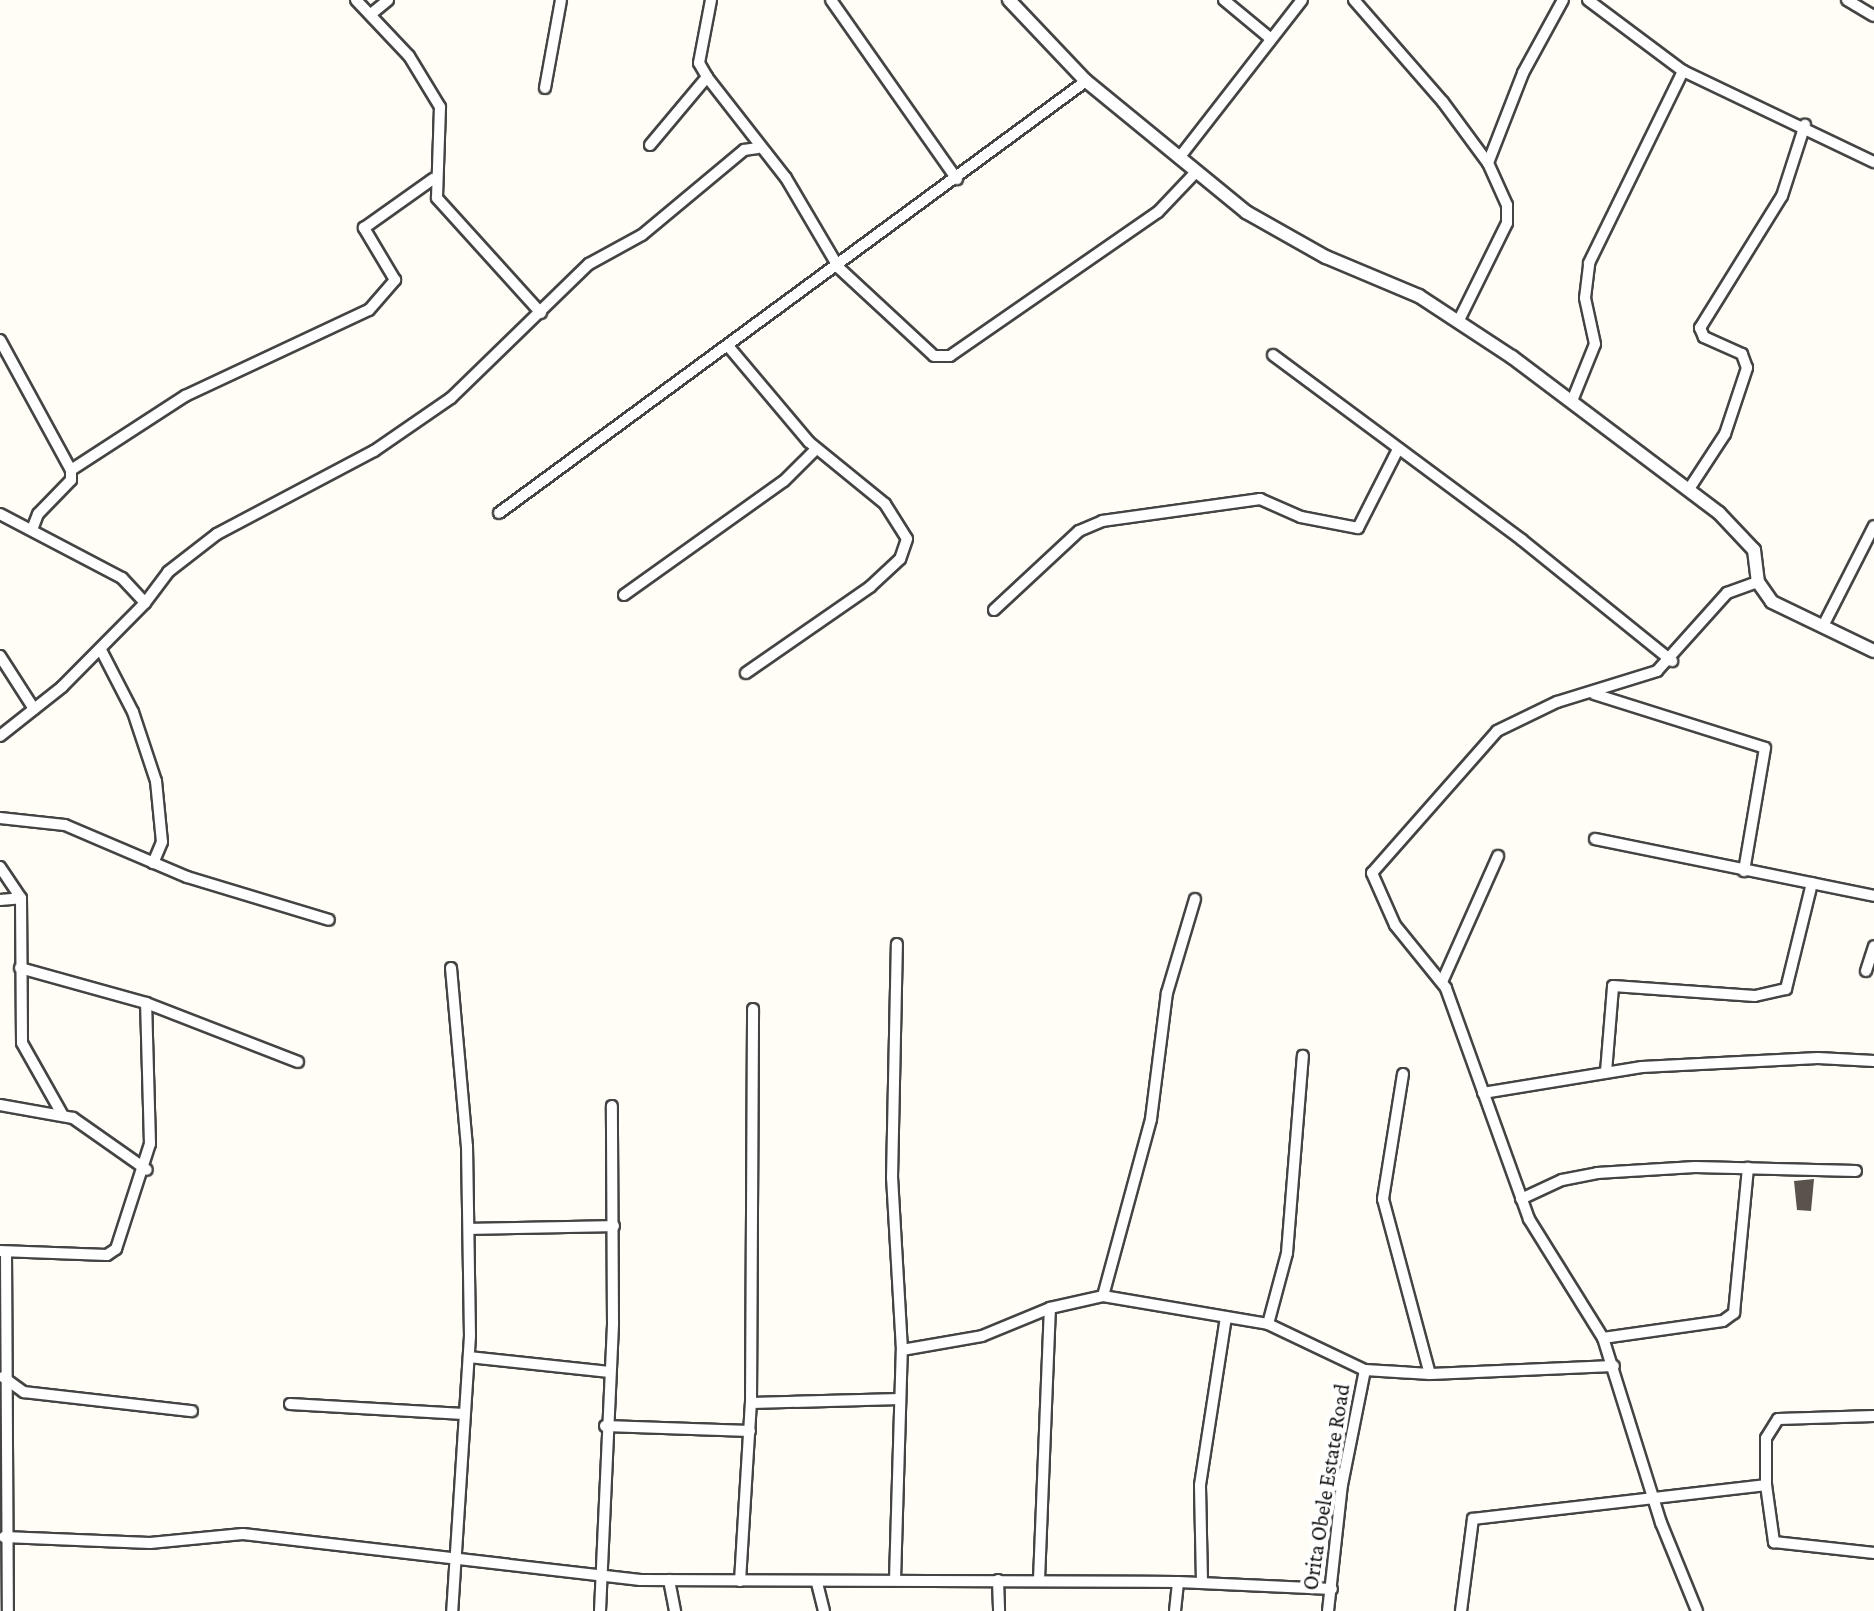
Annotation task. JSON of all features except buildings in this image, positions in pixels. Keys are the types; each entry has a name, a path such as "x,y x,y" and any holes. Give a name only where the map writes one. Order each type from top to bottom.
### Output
{"street":[{"path":"356,0 409,56 440,107 443,133 433,179 442,207 541,313"},
{"path":"371,14 388,0"},
{"path":"545,88 561,0"},
{"path":"711,0 699,63 707,77 758,148 786,178 839,268 934,356 950,356 1158,212 1196,172"},
{"path":"831,0 957,179"},
{"path":"1009,0 1086,81 1196,172 1292,240 1459,320 1689,489 1754,550 1758,582 1772,602 1874,651"},
{"path":"1224,0 1271,39"},
{"path":"1179,158 1302,0"},
{"path":"1354,0 1488,163 1507,205 1507,223 1459,320"},
{"path":"1488,163 1523,73 1563,0"},
{"path":"1588,0 1683,71 1805,125 1874,162"},
{"path":"1847,0 1874,16"},
{"path":"1572,401 1595,344 1585,298 1589,263 1683,71"},
{"path":"650,145 707,77"},
{"path":"499,513 839,268 1086,81"},
{"path":"1689,489 1725,434 1747,368 1742,354 1704,337 1700,328 1782,196 1805,125"},
{"path":"0,736 101,650 145,603 168,572 217,534 411,427 471,381 589,264 642,235 744,150 758,148"},
{"path":"71,470 185,396 369,310 395,280 364,228 433,179"},
{"path":"0,340 71,470 71,480 38,514 32,530"},
{"path":"729,347 751,382 816,449 885,504 904,526 906,547 870,587 746,673"},
{"path":"1273,355 1672,661"},
{"path":"624,595 784,481 816,449"},
{"path":"994,610 1079,531 1102,521 1260,499 1301,517 1358,528 1398,449"},
{"path":"0,514 122,578 145,603"},
{"path":"1823,626 1874,526"},
{"path":"1697,1611 1652,1494 1603,1338 1521,1199 1442,982 1395,925 1374,880 1375,863 1497,731 1672,661 1727,593 1758,582"},
{"path":"101,650 133,712 156,781 162,842 153,863"},
{"path":"0,656 34,709"},
{"path":"1593,693 1765,748 1744,871"},
{"path":"0,818 65,825 153,863 329,920"},
{"path":"1595,839 1874,896"},
{"path":"1442,982 1498,856"},
{"path":"0,867 21,898 22,1043 62,1114"},
{"path":"1606,1072 1613,986 1755,996 1786,989 1812,883"},
{"path":"0,900 21,898"},
{"path":"1103,1296 1151,1119 1167,993 1195,899"},
{"path":"895,1580 902,1350 892,1178 897,944"},
{"path":"1866,971 1874,946"},
{"path":"20,968 146,1003 298,1062"},
{"path":"451,968 470,1229 469,1357 459,1556 452,1611"},
{"path":"8,1611 2,1558 3,1252 113,1252 147,1170 146,1003"},
{"path":"740,1581 751,1403 753,1009"},
{"path":"1268,1324 1287,1253 1303,1056"},
{"path":"1483,1093 1606,1072 1818,1058 1874,1061"},
{"path":"1403,1074 1383,1199 1430,1374"},
{"path":"0,1105 62,1114 147,1170"},
{"path":"600,1611 614,1226 612,1106"},
{"path":"1521,1199 1562,1180 1597,1173 1748,1168 1856,1171"},
{"path":"1603,1338 1723,1321 1734,1313 1748,1168"},
{"path":"470,1229 614,1226"},
{"path":"902,1350 982,1336 1050,1308 1103,1296 1268,1324 1365,1370 1430,1374 1614,1366"},
{"path":"1039,1580 1050,1308"},
{"path":"1202,1582 1200,1485 1226,1317"},
{"path":"469,1357 609,1372"},
{"name":"Orita Obele Estate Road","path":"1328,1611 1342,1485 1365,1370"},
{"path":"3,1377 24,1392"},
{"path":"3,1400 24,1392 192,1411"},
{"path":"751,1403 900,1399"},
{"path":"290,1404 464,1414"},
{"path":"1874,1416 1778,1419 1766,1438 1766,1485 1774,1542 1874,1553"},
{"path":"605,1426 750,1431"},
{"path":"1461,1611 1473,1519 1652,1494 1766,1485"},
{"path":"4,1537 150,1543 243,1534 459,1556 601,1578 817,1583 895,1580 1202,1582 1332,1589"},
{"path":"669,1580 675,1611"},
{"path":"998,1580 999,1611"},
{"path":"1175,1611 1178,1582"},
{"path":"817,1583 824,1611"}]}
